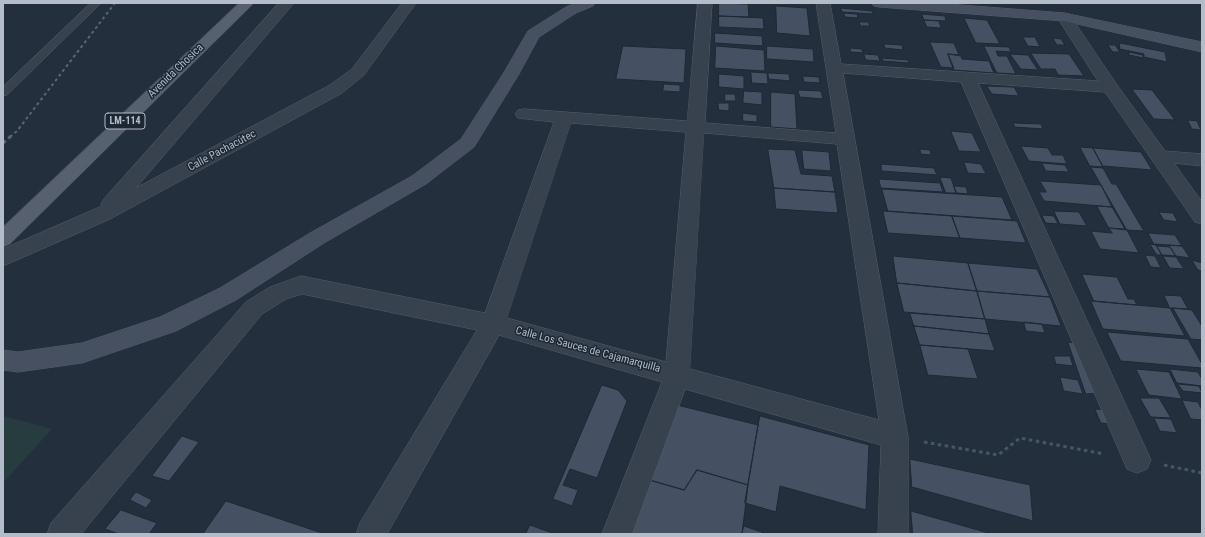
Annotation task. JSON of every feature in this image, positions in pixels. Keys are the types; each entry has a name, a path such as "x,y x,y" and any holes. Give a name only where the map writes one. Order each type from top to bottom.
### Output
{"main road":[{"name":"Avenida Chosica","path":"3,239 247,3"}],"street":[{"path":"103,214 287,3"},
{"name":"Calle Pachacútec","path":"3,258 103,214 336,89 358,72 409,3"},
{"path":"3,360 18,362 82,353 168,324 228,294 318,238 419,180 468,142 511,74 533,34 571,10 588,3"},
{"path":"617,534 677,375 705,3"},
{"path":"823,3 896,437 893,534"},
{"path":"879,3 1064,17 1202,47"},
{"path":"1064,17 1110,87 1202,217"},
{"path":"834,68 1110,87"},
{"path":"967,77 1137,460"},
{"path":"524,114 846,139"},
{"path":"371,534 493,324 564,118"},
{"path":"1159,156 1202,160"},
{"name":"Calle Los Sauces de Cajamarquilla","path":"62,534 254,308 278,293 300,285 493,324 896,437"}],"lane":[{"path":"3,93 96,3"}],"path":[{"path":"896,437 998,455 1020,438 1202,473"}],"green space":[{"path":"3,416 52,429 3,483"}],"building":[{"path":"719,3 748,4 749,17 719,16"},
{"path":"776,6 807,8 810,36 777,33"},
{"path":"841,8 872,11 873,14 842,12"},
{"path":"844,13 857,14 858,18 845,17"},
{"path":"922,14 945,16 946,21 924,20"},
{"path":"719,16 763,18 764,29 719,27"},
{"path":"964,18 987,20 1000,44 976,43"},
{"path":"924,20 939,21 941,28 927,27"},
{"path":"859,22 868,22 870,26 861,26"},
{"path":"715,33 762,36 763,46 715,43"},
{"path":"1023,37 1035,37 1040,47 1028,46"},
{"path":"1053,38 1061,39 1065,45 1057,45"},
{"path":"930,42 954,43 959,55 948,54 954,68 941,67"},
{"path":"1120,43 1165,52 1167,62 1144,57 1144,54 1120,49"},
{"path":"884,44 902,45 903,50 885,48"},
{"path":"1108,45 1115,45 1120,52 1113,52"},
{"path":"623,46 686,49 684,83 616,79"},
{"path":"716,46 764,50 765,71 715,68"},
{"path":"767,46 813,49 814,62 767,59"},
{"path":"984,46 1009,47 1011,52 996,51 998,56 1007,56 1016,74 997,73"},
{"path":"850,48 862,49 863,53 851,52"},
{"path":"1129,52 1143,55 1143,58 1129,55"},
{"path":"1031,53 1069,54 1084,76 1058,75 1055,69 1041,69"},
{"path":"864,54 878,55 880,61 866,60"},
{"path":"948,54 961,56 962,59 989,61 994,73 954,70"},
{"path":"1010,54 1028,55 1038,70 1021,69"},
{"path":"882,58 908,60 909,63 883,61"},
{"path":"751,72 767,73 768,84 752,83"},
{"path":"768,73 789,74 790,81 769,79"},
{"path":"719,74 744,76 744,89 719,87"},
{"path":"803,76 819,77 820,83 804,82"},
{"path":"664,84 680,85 680,92 663,91"},
{"path":"987,86 1014,87 1019,96 992,94"},
{"path":"1132,89 1152,90 1175,120 1154,119"},
{"path":"798,90 821,91 823,99 800,97"},
{"path":"744,91 762,92 762,105 743,103"},
{"path":"771,92 795,94 797,129 771,127"},
{"path":"725,94 735,94 736,101 725,101"},
{"path":"718,103 729,103 729,111 719,110"},
{"path":"743,113 757,115 757,122 743,121"},
{"path":"1188,120 1197,121 1201,130 1192,129"},
{"path":"1013,123 1041,124 1043,129 1015,127"},
{"path":"951,131 972,133 981,152 959,151"},
{"path":"1021,146 1048,148 1052,155 1063,155 1067,164 1029,161"},
{"path":"1080,147 1093,148 1103,167 1090,166"},
{"path":"1093,148 1141,152 1152,170 1103,166"},
{"path":"768,149 795,150 801,174 832,176 835,192 774,188"},
{"path":"920,149 930,150 931,155 921,154"},
{"path":"802,150 829,152 831,171 804,169"},
{"path":"964,162 981,164 986,174 968,173"},
{"path":"1042,163 1065,165 1069,172 1046,171"},
{"path":"881,164 934,168 937,175 882,171"},
{"path":"1091,167 1103,168 1112,184 1116,184 1144,231 1127,230"},
{"path":"940,177 951,178 956,193 946,193"},
{"path":"879,179 940,183 943,192 881,188"},
{"path":"1040,181 1101,185 1112,207 1044,201 1039,192 1046,192"},
{"path":"954,186 966,187 968,194 957,193"},
{"path":"774,188 835,192 838,213 776,209"},
{"path":"882,189 1002,197 1012,220 888,211"},
{"path":"1097,206 1112,207 1125,229 1109,228"},
{"path":"883,211 952,216 960,238 888,233"},
{"path":"1054,211 1079,212 1087,226 1060,224"},
{"path":"1159,212 1173,213 1178,222 1164,220"},
{"path":"1042,215 1054,216 1058,224 1046,223"},
{"path":"952,216 1017,221 1026,243 960,238"},
{"path":"1109,228 1127,230 1139,253 1100,249 1091,231 1112,233"},
{"path":"1148,233 1175,235 1182,246 1154,244"},
{"path":"1150,244 1156,245 1162,255 1157,255"},
{"path":"1169,245 1182,246 1190,258 1176,256"},
{"path":"1157,246 1170,247 1176,256 1162,255"},
{"path":"1145,255 1155,256 1161,268 1151,267"},
{"path":"893,256 968,263 977,291 897,283"},
{"path":"1163,256 1176,257 1184,269 1170,268"},
{"path":"1192,260 1202,263 1202,271 1198,270"},
{"path":"968,263 1037,269 1050,297 977,291"},
{"path":"1082,274 1117,277 1128,299 1134,299 1137,305 1094,301"},
{"path":"897,283 977,291 985,319 904,312"},
{"path":"977,291 1050,297 1061,326 985,319"},
{"path":"1164,295 1181,296 1188,309 1170,308"},
{"path":"1091,301 1170,308 1185,336 1103,329"},
{"path":"1173,308 1192,310 1202,326 1202,340 1191,339"},
{"path":"910,313 985,319 989,334 914,326"},
{"path":"1024,322 1042,324 1045,333 1026,331"},
{"path":"914,326 989,334 995,351 920,345"},
{"path":"1107,332 1188,339 1202,364 1202,368 1121,361"},
{"path":"1068,342 1083,344 1102,393 1086,394"},
{"path":"920,345 968,349 978,379 928,375"},
{"path":"1054,356 1070,356 1073,366 1056,364"},
{"path":"1136,369 1169,372 1182,399 1149,395"},
{"path":"1170,369 1198,372 1202,379 1202,386 1177,383"},
{"path":"1060,377 1078,380 1083,394 1064,391"},
{"path":"1178,384 1199,386 1202,393 1183,391"},
{"path":"602,385 618,390 627,401 597,478 570,469 563,485 578,490 572,506 553,499"},
{"path":"1140,398 1159,398 1171,418 1151,417"},
{"path":"1182,400 1198,402 1202,410 1202,420 1191,419"},
{"path":"673,404 758,425 748,485 697,470 684,490 646,479"},
{"path":"1095,409 1110,410 1117,425 1101,423"},
{"path":"760,416 869,445 866,510 780,486 776,512 745,503"},
{"path":"1154,418 1171,419 1177,433 1160,431"},
{"path":"182,436 199,442 169,481 152,476"},
{"path":"910,459 1030,485 1033,521 912,487"},
{"path":"697,470 748,485 742,534 624,534 646,479 684,490"},
{"path":"136,492 152,500 146,508 130,500"},
{"path":"226,501 325,534 203,534"},
{"path":"121,510 157,523 149,534 119,534 105,529"},
{"path":"911,511 992,534 913,534"},
{"path":"530,525 555,534 526,534"},
{"path":"744,526 767,534 742,534"}],"railway":[{"path":"10,137 17,131 115,3"},
{"path":"3,143 11,136"}]}
